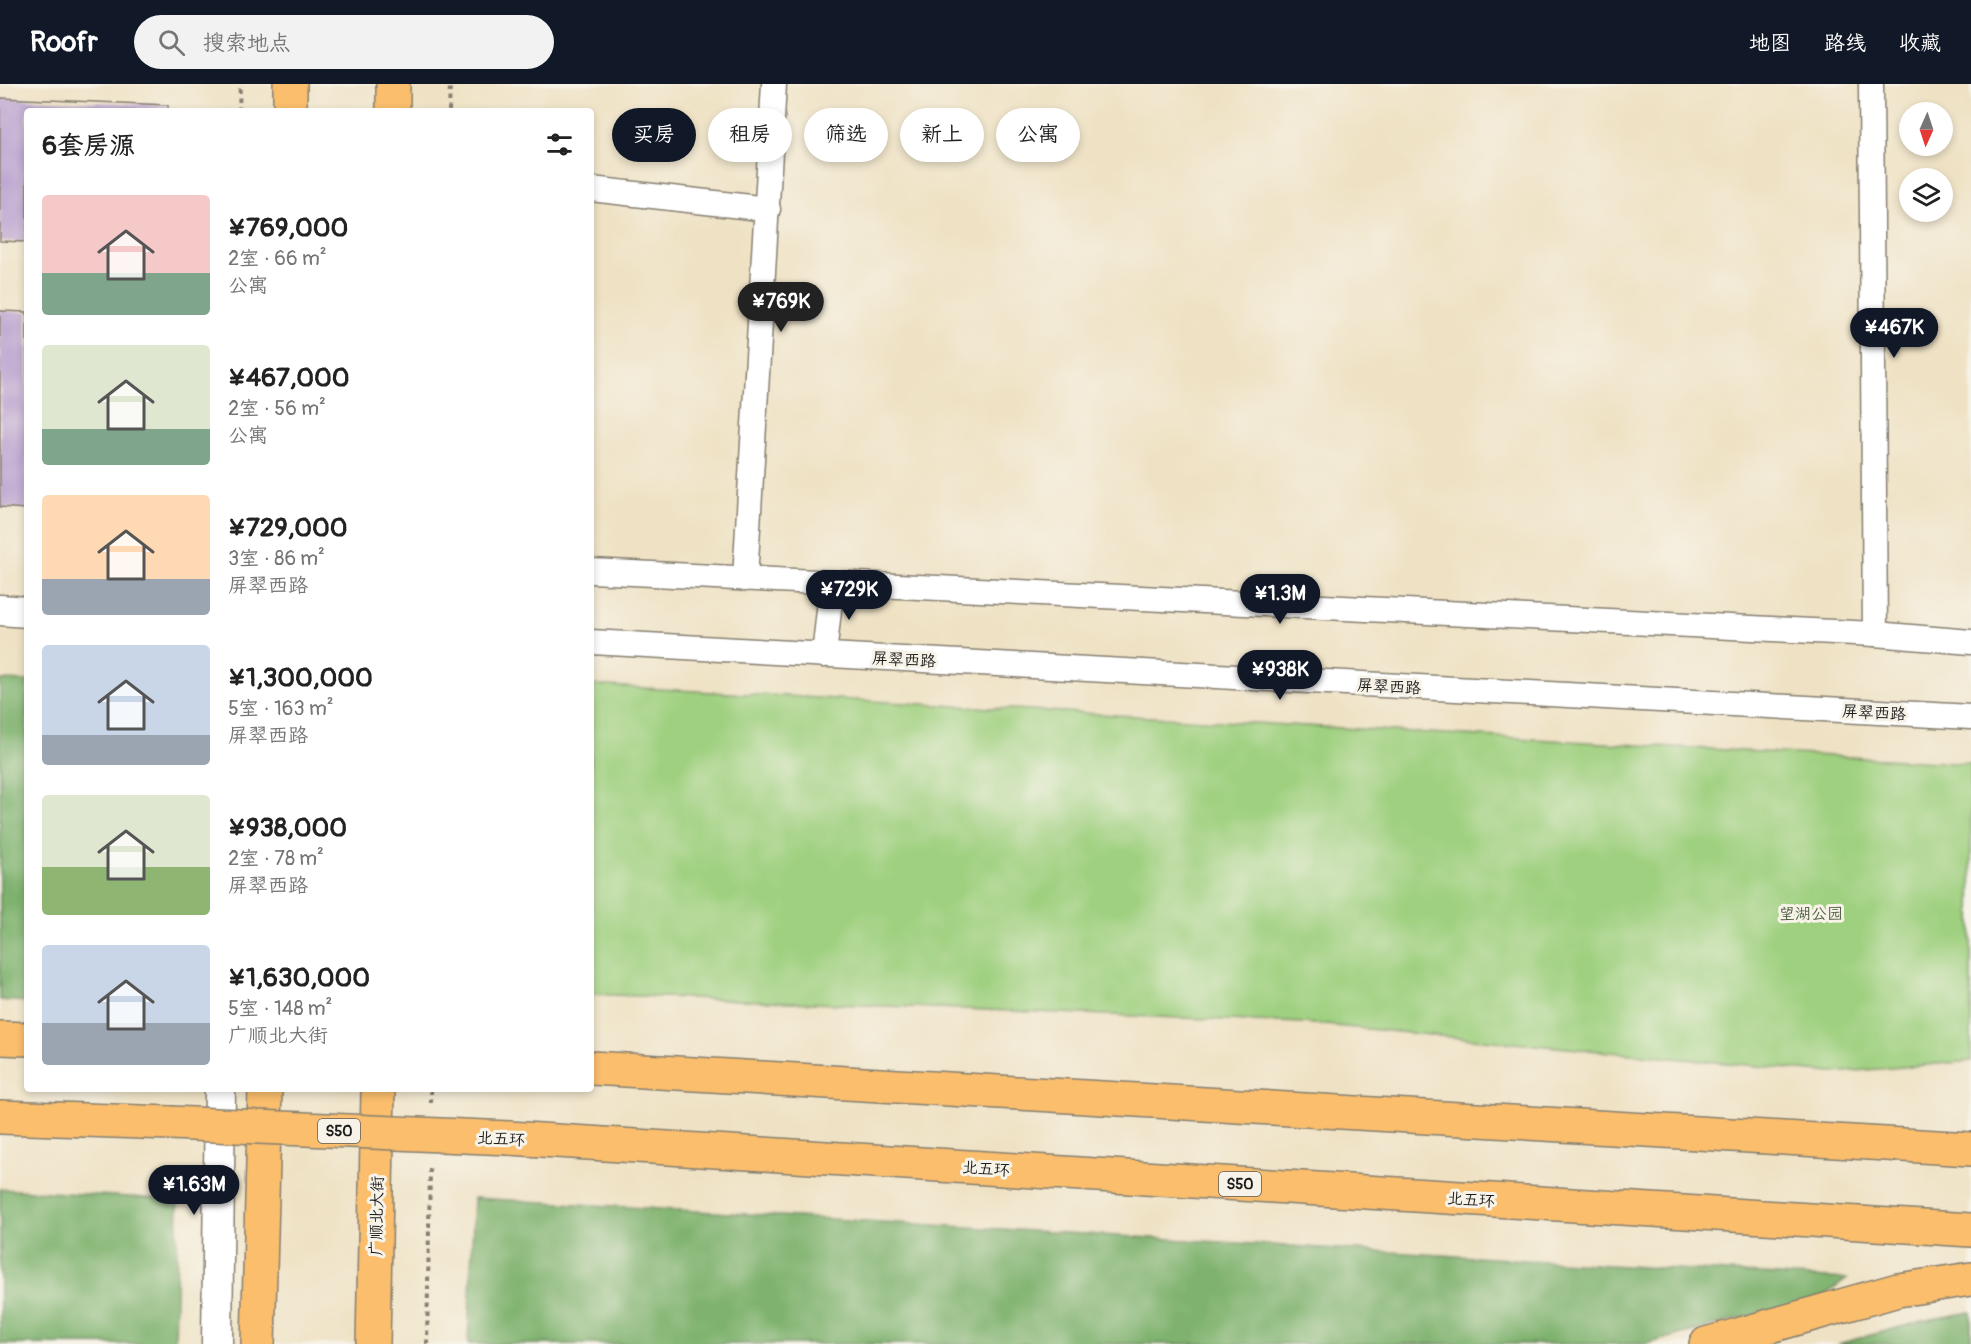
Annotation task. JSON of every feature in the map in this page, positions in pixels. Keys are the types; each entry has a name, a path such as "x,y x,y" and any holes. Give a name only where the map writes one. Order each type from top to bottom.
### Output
{"main road":[{"path":"290,84 290,108"},
{"path":"393,84 393,108"},
{"path":"0,1038 24,1039"},
{"path":"594,1068 1971,1149"},
{"path":"258,1344 265,1092"},
{"name":"广顺北大街","path":"373,1344 378,1092"},
{"name":"北五环","path":"0,1117 509,1138 1971,1230"},
{"path":"1706,1344 1898,1290 1971,1280"}],"street":[{"path":"745,579 774,84"},
{"path":"1871,84 1875,633"},
{"path":"594,189 768,209"},
{"path":"594,572 1875,633 1971,642"},
{"path":"824,655 832,583"},
{"path":"0,610 24,612"},
{"name":"屏翠西路","path":"594,642 1971,717"},
{"path":"217,1344 220,1092"}],"path":[{"path":"240,84 240,108"},
{"path":"449,108 450,84"},
{"path":"430,1112 431,1092"},
{"path":"427,1344 430,1159"}],"green space":[{"path":"0,680 24,681 24,1002 0,1000"},
{"name":"望湖公园","path":"594,685 1971,764 1971,1061 1832,1073 1304,1023 594,994"},
{"path":"0,1189 178,1200 175,1344 0,1344"},
{"path":"474,1198 1847,1279 1822,1297 1645,1344 468,1344"},
{"path":"1971,1312 1971,1344 1838,1344 1926,1320"}],"building":[{"path":"0,98 168,105 168,108 24,108 24,242 0,241"},
{"path":"0,311 24,312 24,509 0,507"}]}
